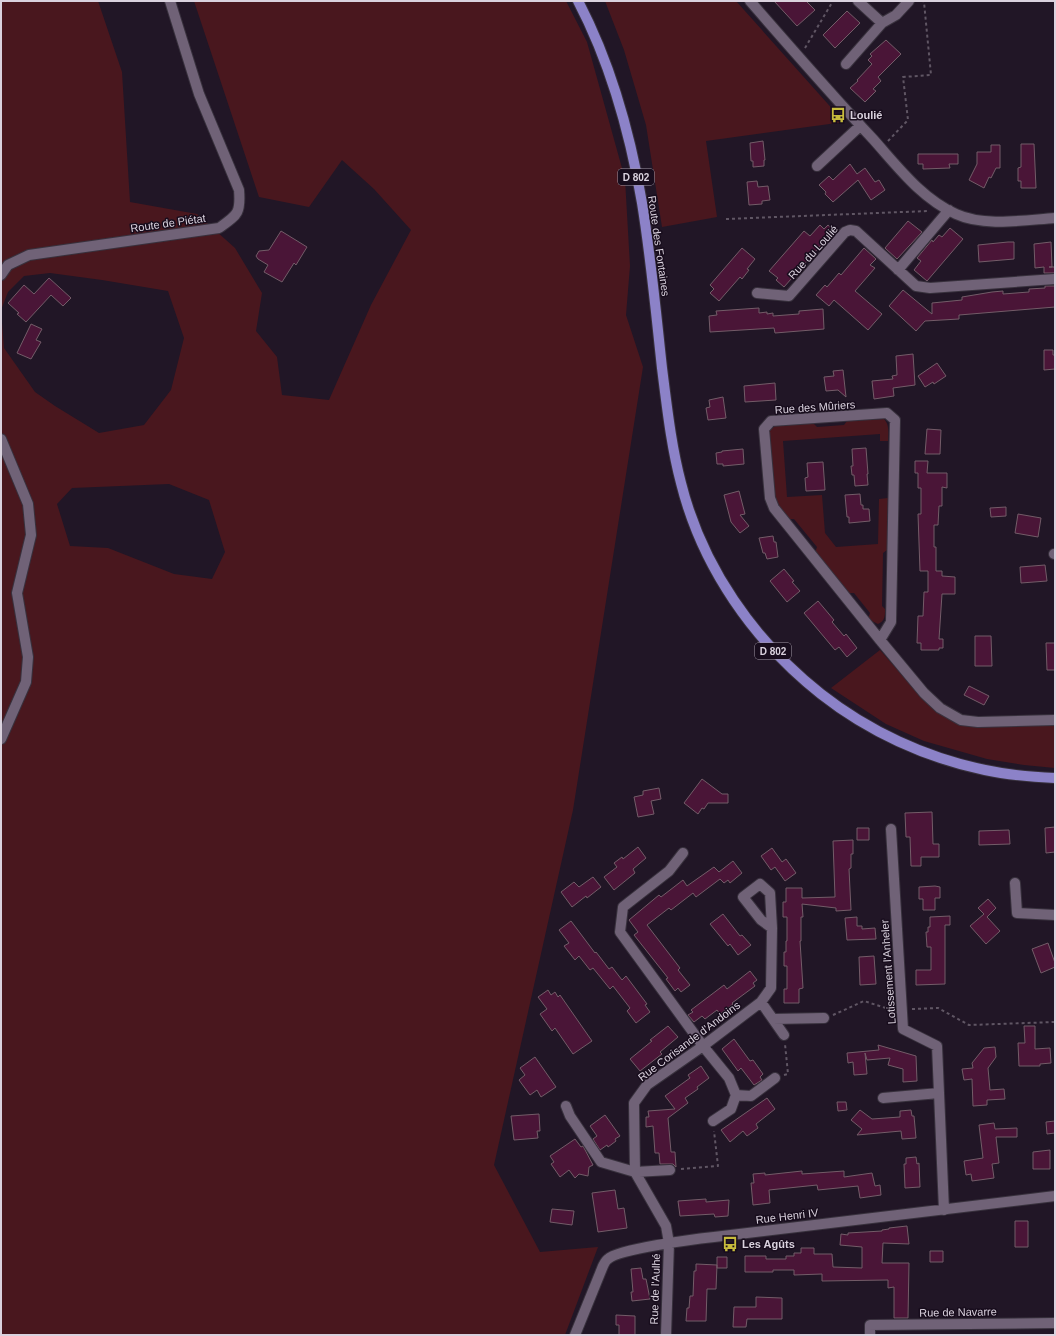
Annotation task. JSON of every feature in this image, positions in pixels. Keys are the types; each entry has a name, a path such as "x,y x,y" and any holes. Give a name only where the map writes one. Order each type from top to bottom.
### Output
{"main road":[{"name":"Route des Fontaines","path":"578,1 608,66 626,126 642,202 672,440 681,484 692,519 720,578 740,610 783,662 832,703 866,725 907,745 944,760 985,770 1020,776 1055,778"}],"street":[{"name":"Route de Piétat","path":"1,275 8,266 29,255 218,228 235,216 240,205 239,190 199,94 170,1"},
{"path":"750,1 860,126 926,196 957,214 980,220 1003,222 1055,218"},
{"path":"858,1 882,23"},
{"path":"846,64 882,23 896,15 909,1"},
{"path":"817,166 860,126"},
{"path":"898,270 949,210"},
{"name":"Rue du Loulié","path":"757,293 789,296 845,232 850,230 856,231 916,286 930,288 1055,279"},
{"name":"Rue des Mûriers","path":"880,640 891,622 895,420 887,413 771,421 764,429 770,498 774,508 880,640 924,693 940,708 961,720 978,722 1055,720"},
{"path":"1,439 28,504 31,535 17,593 28,657 26,682 1,739"},
{"name":"Lotissement l'Anheler","path":"891,829 903,1029 937,1046 944,1210"},
{"path":"683,853 669,871 623,907 620,932 703,1046 730,1078 736,1095 731,1109 713,1121"},
{"path":"1016,883 1017,913 1055,915"},
{"name":"Rue Corisande d'Andoins","path":"669,1243 666,1226 635,1172 634,1103 647,1085 703,1046 761,1002 772,988 772,928"},
{"path":"761,1002 784,1035"},
{"path":"773,1019 824,1018"},
{"path":"736,1095 751,1096 775,1078"},
{"path":"883,1098 939,1093"},
{"path":"566,1106 570,1116 601,1162 635,1172 670,1170"},
{"name":"Rue Henri IV","path":"575,1335 603,1266 608,1258 617,1253 669,1243 720,1236 1055,1196"},
{"name":"Rue de l'Aulhé","path":"666,1335 669,1243"},
{"name":"Rue de Navarre","path":"870,1335 870,1325 1055,1323"}],"path":[{"path":"799,57 833,1"},
{"path":"881,149 908,120 903,77 931,75 923,1"},
{"path":"726,219 949,210"},
{"path":"969,1025 1055,1022"},
{"path":"775,1078 788,1074 784,1035"},
{"path":"670,1170 718,1166 713,1121"}],"shaded area":[{"path":"1,1 98,1 122,72 130,202 197,214 235,248 262,293 256,331 277,357 282,395 329,400 371,305 411,230 374,189 342,160 309,207 259,197 194,1 566,1 587,42 625,179 630,266 626,315 643,367 573,810 494,1165 540,1252 598,1247 565,1335 1,1335","holes":["50,273 168,291 184,338 171,390 144,425 99,433 35,392 4,348 1,310 8,292 24,276","169,484 209,500 225,552 212,579 174,574 108,548 70,546 57,504 72,488"]},
{"path":"605,1 736,1 844,122 706,141 717,217 662,227 646,125 624,50"},
{"path":"884,419 888,427 888,441 880,441 880,434 783,441 787,497 822,495 825,533 836,547 878,544 879,499 888,498 887,550 883,553 882,606 885,609 885,614 883,620 878,624 868,619 870,613 854,593 847,593 815,553 817,547 794,519 788,519 775,501 769,431 775,426 813,423 817,427 844,425 847,421"},
{"path":"880,650 921,697 937,711 954,722 973,727 1055,725 1055,768 987,759 924,741 886,724 831,688"}],"building":[{"path":"774,1 806,1 815,10 797,26"},
{"path":"847,11 860,23 835,48 823,35"},
{"path":"886,40 901,54 878,77 881,81 873,89 876,91 865,102 850,88 872,64 868,60 872,56 870,54"},
{"path":"763,141 765,160 764,166 753,167 753,161 751,161 750,143"},
{"path":"1021,144 1034,144 1036,188 1021,188 1021,181 1018,181 1018,168 1021,167"},
{"path":"991,145 1000,145 1000,168 996,168 991,178 989,177 984,188 969,180 977,164 977,152 991,152"},
{"path":"918,154 958,154 958,164 949,164 950,168 923,169 923,164 918,164"},
{"path":"850,164 857,174 865,168 875,182 879,180 885,190 871,200 858,180 833,202 819,185 829,176 833,180"},
{"path":"757,181 758,187 768,186 770,200 762,201 762,204 749,205 747,182"},
{"path":"908,221 922,232 897,259 885,248"},
{"path":"820,225 824,229 828,225 836,232 825,245 822,244 784,287 776,280 778,278 769,271 804,231 810,236"},
{"path":"950,228 963,239 927,281 914,270 921,261 917,258 932,240 933,242 939,235 942,237"},
{"path":"281,231 307,247 296,265 294,263 282,282 264,272 268,265 256,256 259,251 269,250"},
{"path":"1014,242 1014,259 979,262 978,245"},
{"path":"1051,242 1052,267 1055,267 1055,273 1044,273 1044,267 1035,268 1034,244"},
{"path":"742,248 755,259 747,269 749,270 742,279 740,277 719,301 710,293 714,289 710,285"},
{"path":"864,248 876,259 870,265 875,268 855,291 882,314 868,330 834,300 829,306 816,295 825,285 827,287 839,273 841,275"},
{"path":"49,278 71,298 63,306 51,295 26,322 8,303 24,285 34,294"},
{"path":"1045,286 1055,286 1055,307 959,315 959,319 925,321 916,331 889,306 903,290 932,314 932,303 962,300 962,297 992,292 1003,291 1003,294 1029,292 1029,289 1045,288"},
{"path":"759,308 759,313 773,313 773,316 799,314 799,311 823,309 824,329 775,333 774,328 710,332 709,316 717,315 716,311"},
{"path":"31,324 42,329 36,340 41,342 31,359 17,353"},
{"path":"1044,350 1053,350 1053,355 1055,355 1055,369 1044,370"},
{"path":"913,354 915,385 893,388 894,396 874,399 872,381 893,379 892,376 897,375 896,356"},
{"path":"937,363 946,376 934,384 933,382 925,387 918,376"},
{"path":"843,370 846,397 838,390 826,391 824,377 834,376 833,371"},
{"path":"775,383 776,400 745,402 744,386"},
{"path":"723,397 726,418 708,420 706,408 710,407 709,400"},
{"path":"927,429 941,430 940,454 925,454"},
{"path":"866,448 868,485 855,486 851,466 853,466 852,449"},
{"path":"743,449 744,464 723,466 723,464 717,464 716,453"},
{"path":"915,461 928,461 927,473 947,473 947,488 942,487 942,506 939,506 938,525 934,525 934,547 936,547 936,571 942,571 942,576 955,577 955,594 942,594 939,639 943,639 943,648 939,648 939,650 921,650 921,643 917,643 918,616 923,616 924,592 928,592 928,571 920,571 918,514 921,514 921,488 918,488 918,473 915,473"},
{"path":"823,462 825,490 806,491 805,478 808,477 807,463"},
{"path":"739,491 745,514 740,515 749,526 740,533 731,522 724,495"},
{"path":"860,494 863,509 869,509 870,521 849,523 845,495"},
{"path":"1006,507 1006,516 991,517 990,508"},
{"path":"1018,514 1041,518 1038,537 1015,533"},
{"path":"773,536 774,542 776,542 778,557 767,559 765,553 763,553 759,538"},
{"path":"1045,565 1047,581 1021,583 1020,567"},
{"path":"784,569 800,591 787,602 770,581"},
{"path":"818,601 834,620 832,622 844,636 846,634 857,648 847,657 839,647 835,650 804,613"},
{"path":"975,636 991,636 992,666 975,666"},
{"path":"1046,643 1055,643 1055,670 1047,670"},
{"path":"969,686 989,696 984,705 964,695"},
{"path":"702,779 722,794 728,794 728,803 708,803 698,814 684,803"},
{"path":"659,788 661,799 651,801 654,814 638,817 634,797 643,795 643,791"},
{"path":"932,812 933,844 939,844 939,857 921,857 921,866 911,866 910,837 906,837 905,813"},
{"path":"1055,827 1055,852 1046,853 1045,828"},
{"path":"857,828 869,828 869,840 857,840"},
{"path":"1009,830 1010,844 979,845 979,831"},
{"path":"853,840 853,854 851,854 851,868 849,869 851,910 836,911 836,908 802,904 803,917 801,917 800,941 803,988 799,989 799,1003 784,1003 784,989 787,989 787,966 784,966 784,952 786,952 787,941 787,917 783,917 783,902 786,902 786,888 802,888 802,898 835,897 833,841"},
{"path":"638,847 646,858 633,869 635,873 614,890 604,877 617,867 614,863 622,857 623,859"},
{"path":"772,848 782,862 786,859 796,873 785,881 775,867 771,870 761,856"},
{"path":"733,861 742,873 730,883 728,880 724,883 720,879 696,897 693,893 671,910 669,908 647,925 680,968 678,970 690,985 681,992 678,988 675,991 666,979 668,978 634,935 638,932 629,920 659,895 661,897 683,880 687,886 714,867 719,872"},
{"path":"593,877 601,887 572,907 561,892 574,882 579,887"},
{"path":"919,887 940,887 940,898 935,898 935,910 923,910 923,899 919,899"},
{"path":"988,899 996,908 987,917 1000,931 986,944 970,926 984,914 978,908"},
{"path":"723,914 740,936 742,935 751,945 738,955 730,944 728,946 710,924"},
{"path":"950,916 950,925 945,925 945,984 916,985 916,970 931,970 931,947 927,947 926,932 928,932 928,927 930,927 930,917"},
{"path":"857,917 857,926 862,926 862,929 875,928 876,939 847,940 845,918"},
{"path":"571,921 609,969 612,967 622,980 626,976 647,1004 645,1005 650,1012 636,1023 627,1011 630,1008 613,986 610,989 593,968 590,970 579,956 575,960 564,946 569,943 559,930"},
{"path":"1048,943 1055,967 1041,973 1032,949"},
{"path":"874,956 876,984 860,985 859,957"},
{"path":"750,971 757,980 753,983 755,986 720,1014 717,1010 705,1019 702,1016 694,1022 688,1015 693,1012 691,1010 724,985 727,989"},
{"path":"548,990 551,995 555,992 558,997 560,995 592,1041 573,1054 555,1028 552,1031 540,1014 547,1009 538,997"},
{"path":"668,1026 678,1037 660,1052 662,1054 640,1071 630,1059 652,1041 650,1040"},
{"path":"1024,1026 1035,1026 1035,1049 1050,1048 1051,1063 1040,1064 1040,1066 1019,1066 1018,1043 1025,1043"},
{"path":"734,1039 750,1061 753,1060 763,1074 760,1077 762,1080 754,1085 741,1068 738,1071 722,1049"},
{"path":"878,1045 916,1056 917,1081 903,1082 903,1069 888,1065 890,1058 867,1060 865,1053 867,1074 854,1075 853,1062 848,1063 847,1053 879,1050"},
{"path":"995,1047 996,1057 988,1068 990,1090 1004,1089 1005,1099 987,1100 987,1105 973,1106 972,1079 964,1080 962,1069 973,1068 972,1063 984,1048"},
{"path":"535,1057 556,1087 541,1097 537,1090 530,1095 519,1080 525,1075 520,1068"},
{"path":"701,1066 709,1078 697,1087 698,1089 685,1098 688,1103 668,1118 671,1152 675,1152 676,1167 673,1164 660,1164 659,1153 655,1153 653,1126 646,1127 646,1117 649,1117 648,1111 675,1109 665,1096 690,1078 688,1075"},
{"path":"767,1098 775,1109 756,1124 758,1128 747,1136 743,1131 730,1142 721,1130"},
{"path":"837,1102 846,1102 847,1110 838,1111"},
{"path":"860,1110 872,1119 900,1117 900,1111 911,1110 912,1116 914,1116 916,1138 902,1139 901,1131 857,1135 862,1129 851,1120"},
{"path":"539,1114 540,1131 537,1131 538,1138 514,1140 511,1116"},
{"path":"605,1115 620,1136 608,1147 607,1145 600,1150 593,1139 597,1136 590,1126"},
{"path":"1055,1121 1055,1133 1047,1134 1046,1122"},
{"path":"994,1123 995,1129 1017,1128 1017,1137 996,1137 999,1163 992,1164 994,1178 972,1181 971,1174 966,1175 964,1161 983,1158 979,1125"},
{"path":"575,1139 581,1147 583,1146 593,1165 589,1167 588,1176 579,1174 575,1178 569,1170 560,1177 551,1164 554,1162 550,1156"},
{"path":"1050,1150 1050,1169 1033,1169 1033,1152"},
{"path":"916,1157 917,1164 919,1163 920,1187 905,1188 904,1164 906,1164 906,1158"},
{"path":"802,1171 802,1174 844,1171 844,1177 872,1173 875,1186 880,1185 881,1195 860,1198 858,1186 818,1190 817,1185 769,1190 770,1203 753,1205 751,1183 754,1183 753,1174 765,1173 765,1175"},
{"path":"615,1190 618,1209 624,1208 627,1228 598,1232 592,1193"},
{"path":"706,1199 706,1202 729,1200 728,1216 715,1217 714,1214 680,1216 678,1201"},
{"path":"552,1209 574,1211 572,1225 550,1222"},
{"path":"1015,1221 1028,1221 1028,1247 1015,1247"},
{"path":"907,1226 909,1244 883,1243 882,1263 909,1263 908,1318 894,1318 894,1287 888,1288 888,1280 822,1281 822,1274 794,1275 794,1270 745,1272 745,1256 766,1256 766,1259 786,1259 786,1256 794,1256 794,1253 801,1253 801,1248 814,1248 814,1254 832,1254 833,1267 862,1268 862,1247 840,1245 841,1234 848,1235 848,1233 882,1231 889,1228"},
{"path":"930,1251 943,1251 943,1262 930,1262"},
{"path":"717,1257 727,1257 727,1268 717,1268"},
{"path":"696,1264 717,1265 716,1289 707,1289 706,1321 686,1321 690,1296 693,1296 694,1271 696,1271"},
{"path":"641,1268 643,1279 646,1279 650,1299 632,1301 631,1292 633,1292 631,1269"},
{"path":"756,1297 782,1298 782,1319 747,1319 746,1327 733,1327 734,1307 756,1307"},
{"path":"616,1315 635,1316 635,1335 619,1335 619,1325 616,1325"}],"place":[{"name":"Loulié","path":"838,115"},
{"name":"Les Agûts","path":"730,1244"}]}
